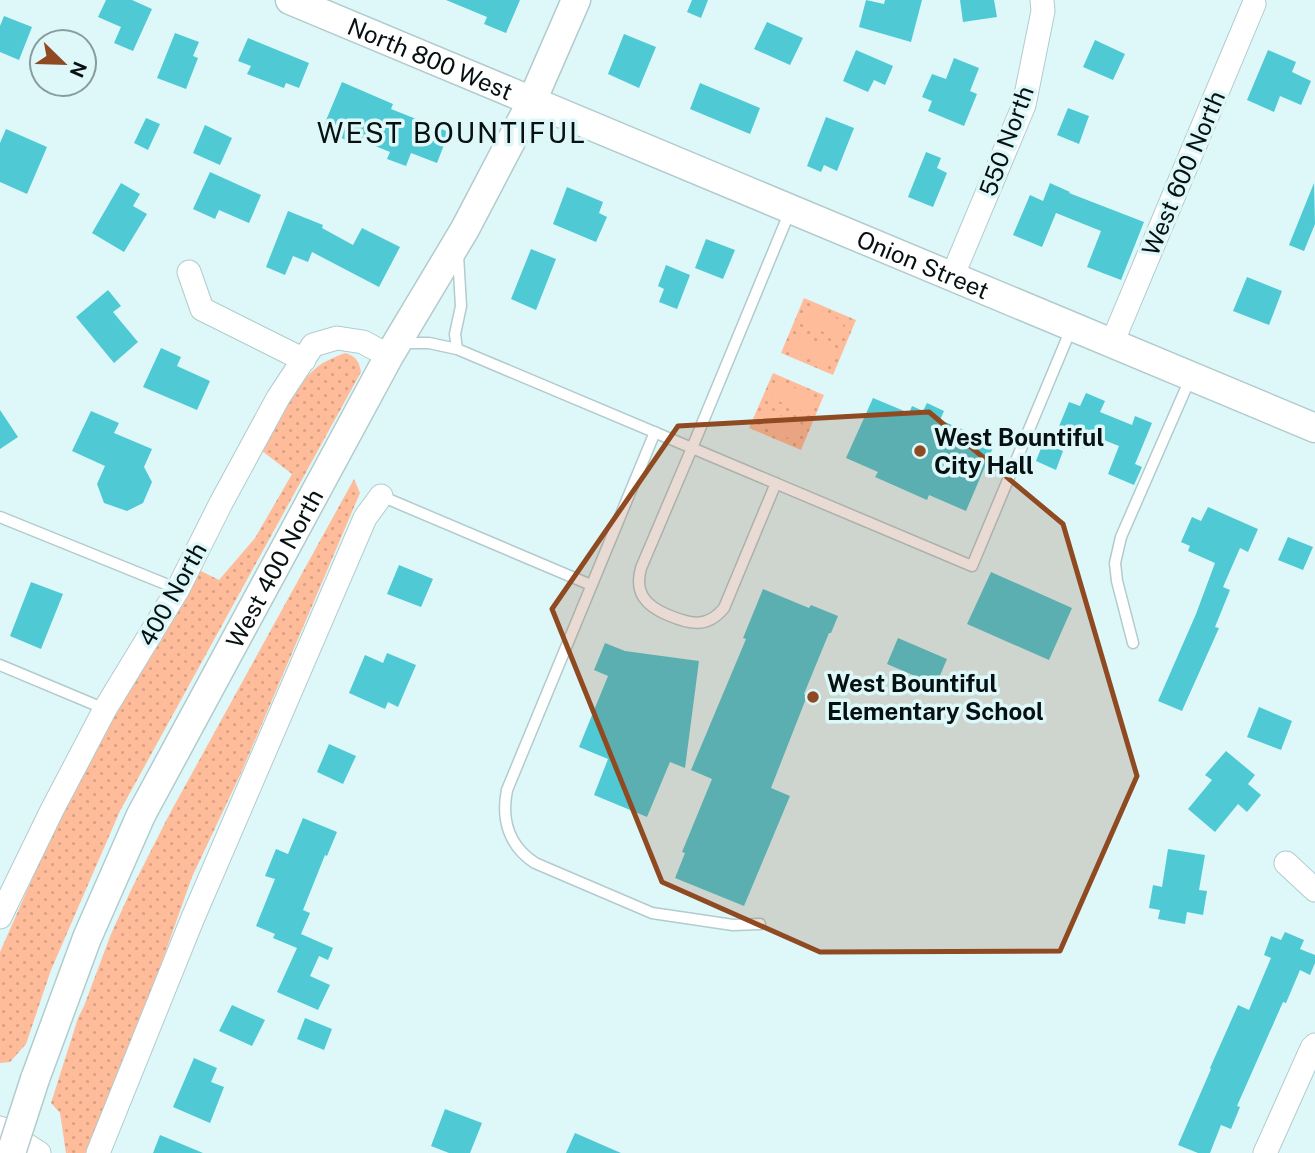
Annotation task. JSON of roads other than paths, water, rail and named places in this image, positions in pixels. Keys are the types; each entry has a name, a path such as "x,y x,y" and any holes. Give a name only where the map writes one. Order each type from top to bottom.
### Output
{"street":[{"name":"West 400 North","path":"11,1153 87,938 141,815 392,350 457,241 532,102 576,0"},
{"name":"550 North","path":"952,277 1024,105 1043,11 1042,0"},
{"name":"North 800 West","path":"302,2 532,102"},
{"name":"West 600 North","path":"1112,343 1254,4"},
{"name":"Onion Street","path":"532,102 1315,428"},
{"path":"189,272 202,309 304,360"},
{"name":"400 North","path":"0,917 105,709 178,589 278,398 313,345 337,338 392,350"},
{"path":"98,1153 192,920 297,675 365,518 381,496"},
{"path":"1286,863 1315,890"},
{"path":"1265,1153 1315,1045"},
{"path":"0,1128 39,1153"}],"lane":[{"path":"776,483 720,613 699,623 685,622 656,610 644,598 640,590 639,575 791,210"},
{"path":"457,241 461,306 455,334 457,349"},
{"path":"392,350 429,343 457,349 972,566 1072,326"},
{"path":"1133,643 1116,581 1115,562 1121,537 1191,376"},
{"path":"655,432 507,790 504,814 514,844 535,863 652,913 733,925 760,924"},
{"path":"381,496 591,585"},
{"path":"0,516 178,589"},
{"path":"0,665 105,709"}],"place":[{"name":"West Bountiful City Hall","path":"920,451"},
{"name":"West Bountiful Elementary School","path":"813,697"}],"district":[{"name":"WEST BOUNTIFUL","path":"452,132"}]}
